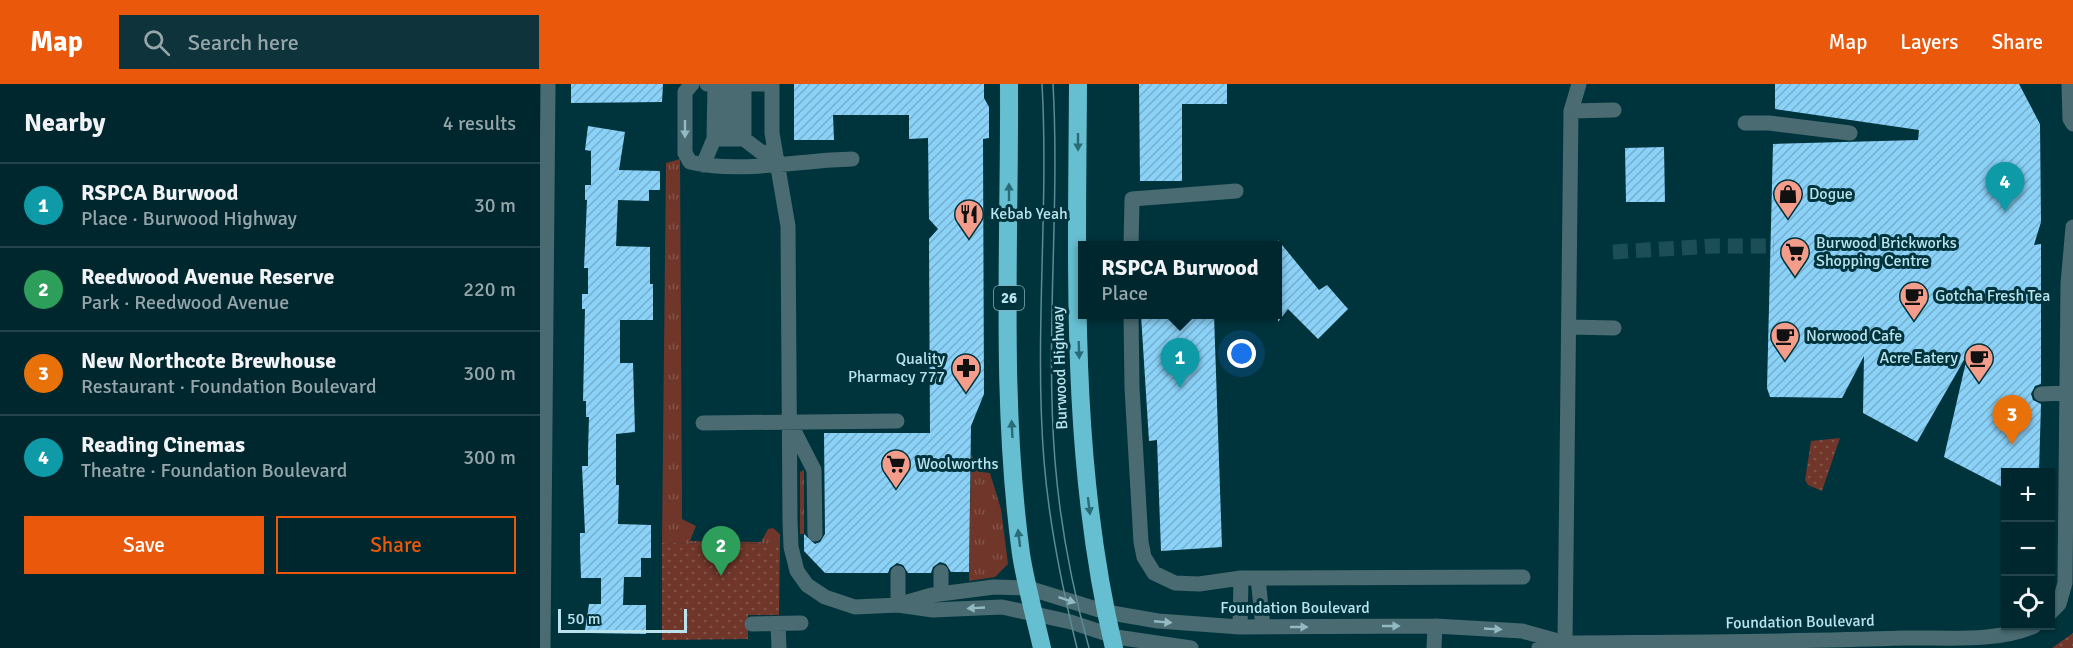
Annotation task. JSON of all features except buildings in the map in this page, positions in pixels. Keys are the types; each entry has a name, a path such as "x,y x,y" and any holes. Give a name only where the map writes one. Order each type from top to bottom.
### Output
{"highway":[{"path":"994,84 1009,110"},
{"name":"26","path":"1009,84 1011,405 1017,520 1028,588 1042,648"},
{"name":"Burwood Highway","path":"1078,84 1080,241"},
{"name":"Burwood Highway","path":"1081,319 1082,448 1095,555 1112,641"}],"street":[{"path":"543,648 548,84"},
{"path":"692,84 685,92 685,153 690,162 703,165 775,159 852,159"},
{"path":"707,84 762,84"},
{"path":"715,84 729,139"},
{"path":"772,84 775,159 784,195 788,226 791,547 797,571 807,585 825,597 855,607 898,605 933,610 1002,607 1034,613 1112,641 1191,648"},
{"path":"1565,643 1572,111 1579,84"},
{"path":"2060,84 2069,101"},
{"path":"2069,84 2070,119 2073,124"},
{"path":"729,139 730,85"},
{"path":"703,165 729,139 744,85"},
{"path":"1572,111 1614,110"},
{"path":"1745,123 1850,133"},
{"path":"729,139 775,159"},
{"path":"1131,241 1132,199 1236,191"},
{"path":"2055,608 2059,604 2065,583 2071,325 2068,284 2073,227"},
{"path":"1131,319 1132,387 1141,542 1147,562 1154,573 1175,583 1199,584 1240,578 1523,578"},
{"path":"1570,327 1614,328"},
{"path":"2041,394 2068,393"},
{"path":"703,423 897,421"},
{"path":"790,422 814,470 815,534"},
{"path":"940,594 941,572"},
{"path":"898,573 898,605"},
{"path":"1240,578 1240,627"},
{"path":"1258,578 1263,627"},
{"name":"Foundation Boulevard","path":"898,605 940,594 1000,586 1028,588 1106,612 1158,621 1240,627 1435,626 1522,631 1565,643"},
{"path":"752,624 801,624"},
{"path":"778,624 779,648"},
{"path":"1434,648 1435,626"},
{"name":"Foundation Boulevard","path":"1539,648 1565,643 1820,644 1983,636 2024,630"}],"green space":[{"path":"680,159 682,519 696,526 690,541 761,542 768,529 773,528 780,534 780,544 662,543 666,163"},
{"path":"1840,438 1822,491 1808,485 1805,480 1811,441"},
{"path":"971,454 981,472 990,473 1001,509 1008,564 995,577 969,581"},
{"path":"804,470 804,534 800,534 800,472"},
{"path":"662,543 780,544 779,615 748,615 748,639 662,640"},
{"path":"2073,633 2073,648 2052,648"}],"tunnel":[{"path":"1613,252 1714,246 1774,246"}],"tram line":[{"path":"1042,84 1044,178 1041,414 1049,508 1077,648"},
{"path":"1053,84 1055,178 1052,414 1060,508 1077,602 1089,648"}],"place":[{"name":"Reading Cinemas","path":"2005,212"},
{"name":"Dogue","path":"1788,220"},
{"name":"Kebab Yeah","path":"969,240"},
{"name":"Burwood Brickworks Shopping Centre","path":"1795,278"},
{"name":"Gotcha Fresh Tea","path":"1914,322"},
{"name":"Norwood Cafe","path":"1785,362"},
{"name":"Acre Eatery","path":"1979,384"},
{"name":"RSPCA Burwood","path":"1180,388"},
{"name":"Quality Pharmacy 777","path":"966,394"},
{"name":"New Northcote Brewhouse","path":"2012,445"},
{"name":"Woolworths","path":"896,490"},
{"name":"Reedwood Avenue Reserve","path":"721,576"}]}
